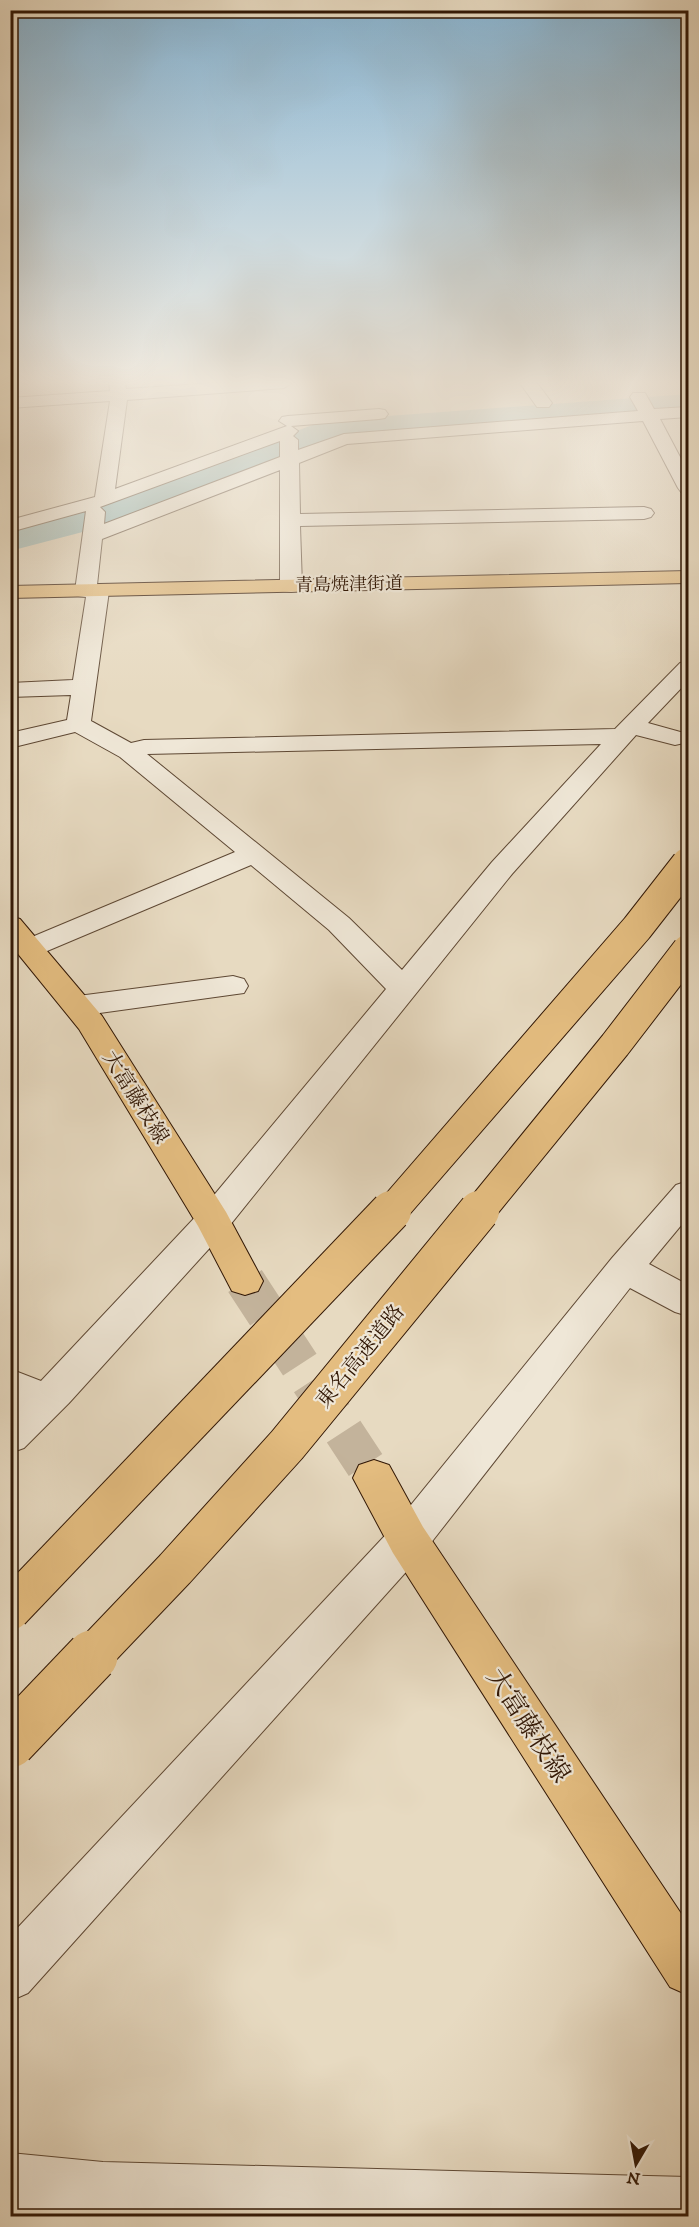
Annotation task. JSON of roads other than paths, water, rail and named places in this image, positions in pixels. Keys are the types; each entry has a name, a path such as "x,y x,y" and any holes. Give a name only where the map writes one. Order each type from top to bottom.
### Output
{"main road":[{"name":"青島焼津街道","path":"10,592 688,577"},
{"path":"10,1610 367,1239 637,928 688,863"},
{"name":"大富藤枝線","path":"20,936 91,1023 213,1221 245,1281"},
{"name":"東名高速道路","path":"10,1742 175,1569 287,1445 615,1045 688,950"},
{"name":"大富藤枝線","path":"375,1478 408,1540 688,1969"}],"street":[{"path":"78,724 84,687 92,591 93,532 102,487"},
{"path":"10,526 99,504 140,487"},
{"path":"93,532 217,487"},
{"path":"289,487 291,586"},
{"path":"289,520 644,513"},
{"path":"10,1436 213,1221 502,868 626,731 688,668"},
{"path":"10,690 84,687"},
{"path":"10,741 78,724 129,752 339,924 404,989"},
{"path":"129,752 144,747 626,731 675,738"},
{"path":"20,936 254,854"},
{"path":"78,1006 233,986"},
{"path":"10,1975 408,1540 625,1268 688,1194"},
{"path":"625,1268 688,1302"},
{"path":"10,1385 44,1402"},
{"path":"10,2181 101,2204 688,2206"}],"waterway":[{"path":"10,539 126,509 182,487"}],"tunnel":[{"path":"245,1281 374,1478"}]}
